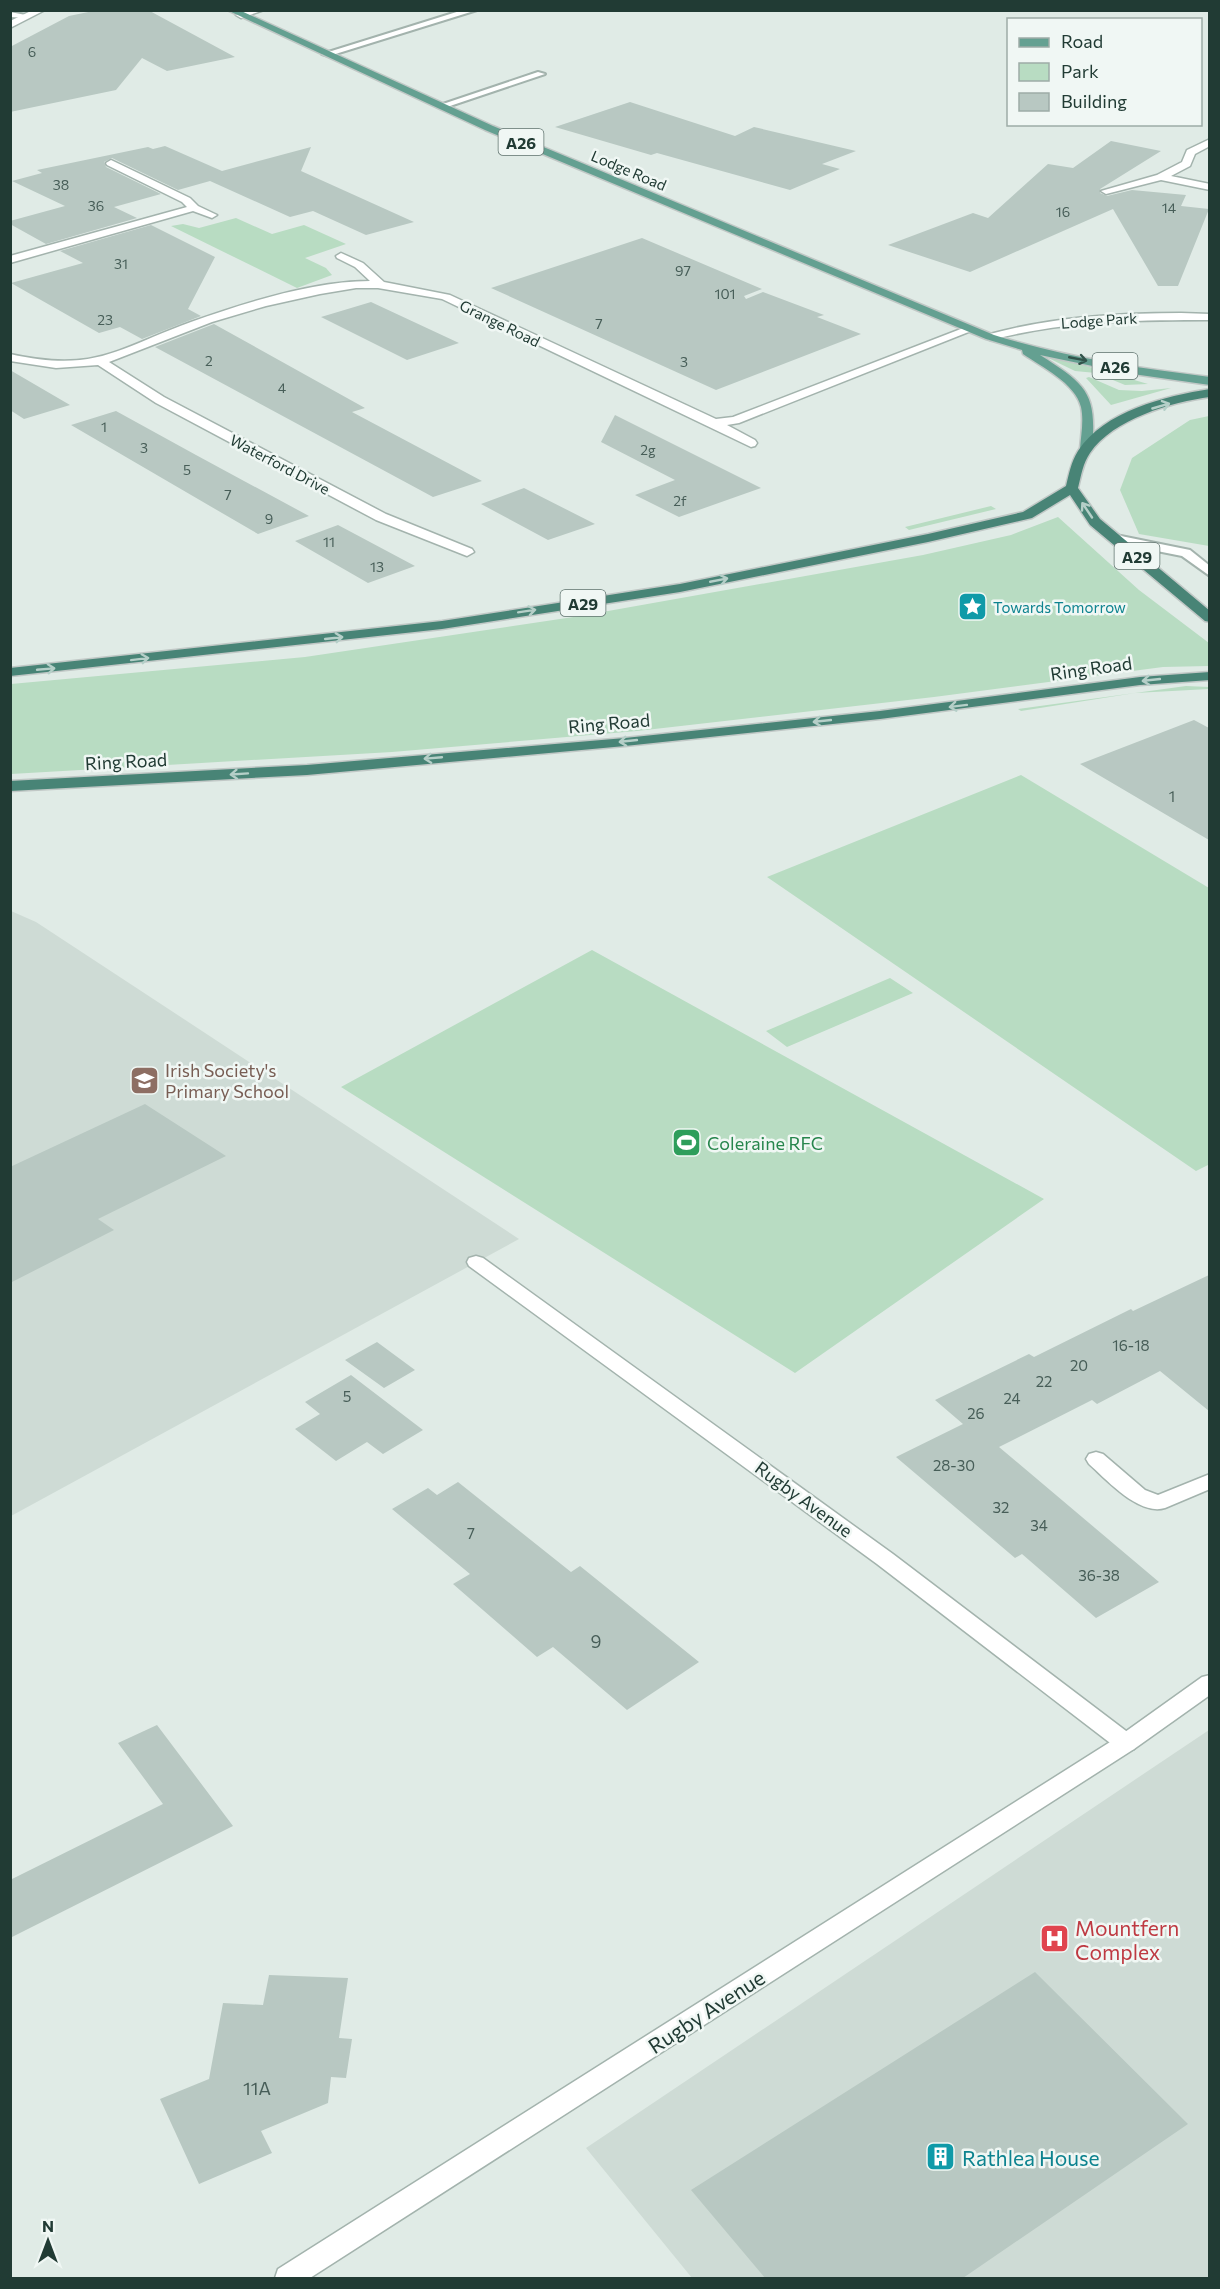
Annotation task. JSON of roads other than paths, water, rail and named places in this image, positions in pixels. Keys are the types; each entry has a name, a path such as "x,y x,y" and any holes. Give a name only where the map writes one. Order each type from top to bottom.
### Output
{"highway":[{"path":"1072,488 1076,469 1086,449 1113,424 1146,410 1209,393"},
{"name":"A29","path":"10,672 442,625 680,588 928,538 1027,515 1072,488 1095,522 1209,618"},
{"name":"Ring Road","path":"10,786 307,770 625,742 880,715 1140,681 1209,676"}],"main road":[{"name":"Lodge Road","path":"231,10 540,150 990,337 1020,347 1163,375 1209,381"},
{"name":"Lodge Road","path":"1020,347 1058,373 1085,401 1088,416 1086,449"}],"street":[{"path":"10,25 40,10"},
{"path":"241,15 260,10"},
{"path":"1106,191 1161,177 1186,164 1191,152 1209,142"},
{"path":"111,163 186,200 194,208 212,215"},
{"path":"1161,177 1209,188"},
{"path":"10,260 194,208"},
{"path":"341,256 360,266 382,286"},
{"name":"Grange Road","path":"10,357 35,363 101,362 208,320 312,293 356,285 414,289 446,297 714,423 751,443"},
{"name":"Lodge Park","path":"990,337 1018,328 1084,318 1209,317"},
{"path":"714,423 735,420 970,329"},
{"name":"Waterford Drive","path":"101,362 160,400 381,517 467,552"},
{"name":"Rugby Avenue","path":"476,1262 867,1545 1126,1743"},
{"path":"1096,1459 1138,1495 1158,1503 1209,1481"},
{"name":"Rugby Avenue","path":"288,2278 1126,1743 1209,1683"}],"lane":[{"path":"326,54 473,10"},
{"path":"10,14 27,16"},
{"path":"441,106 541,74"},
{"path":"1116,539 1186,553 1209,572"}],"place":[{"name":"Towards Tomorrow","path":"972,607"},
{"name":"Irish Society's Primary School","path":"144,1080"},
{"name":"Coleraine RFC","path":"686,1143"},
{"name":"Mountfern Complex","path":"1054,1939"},
{"name":"Rathlea House","path":"941,2157"}]}
